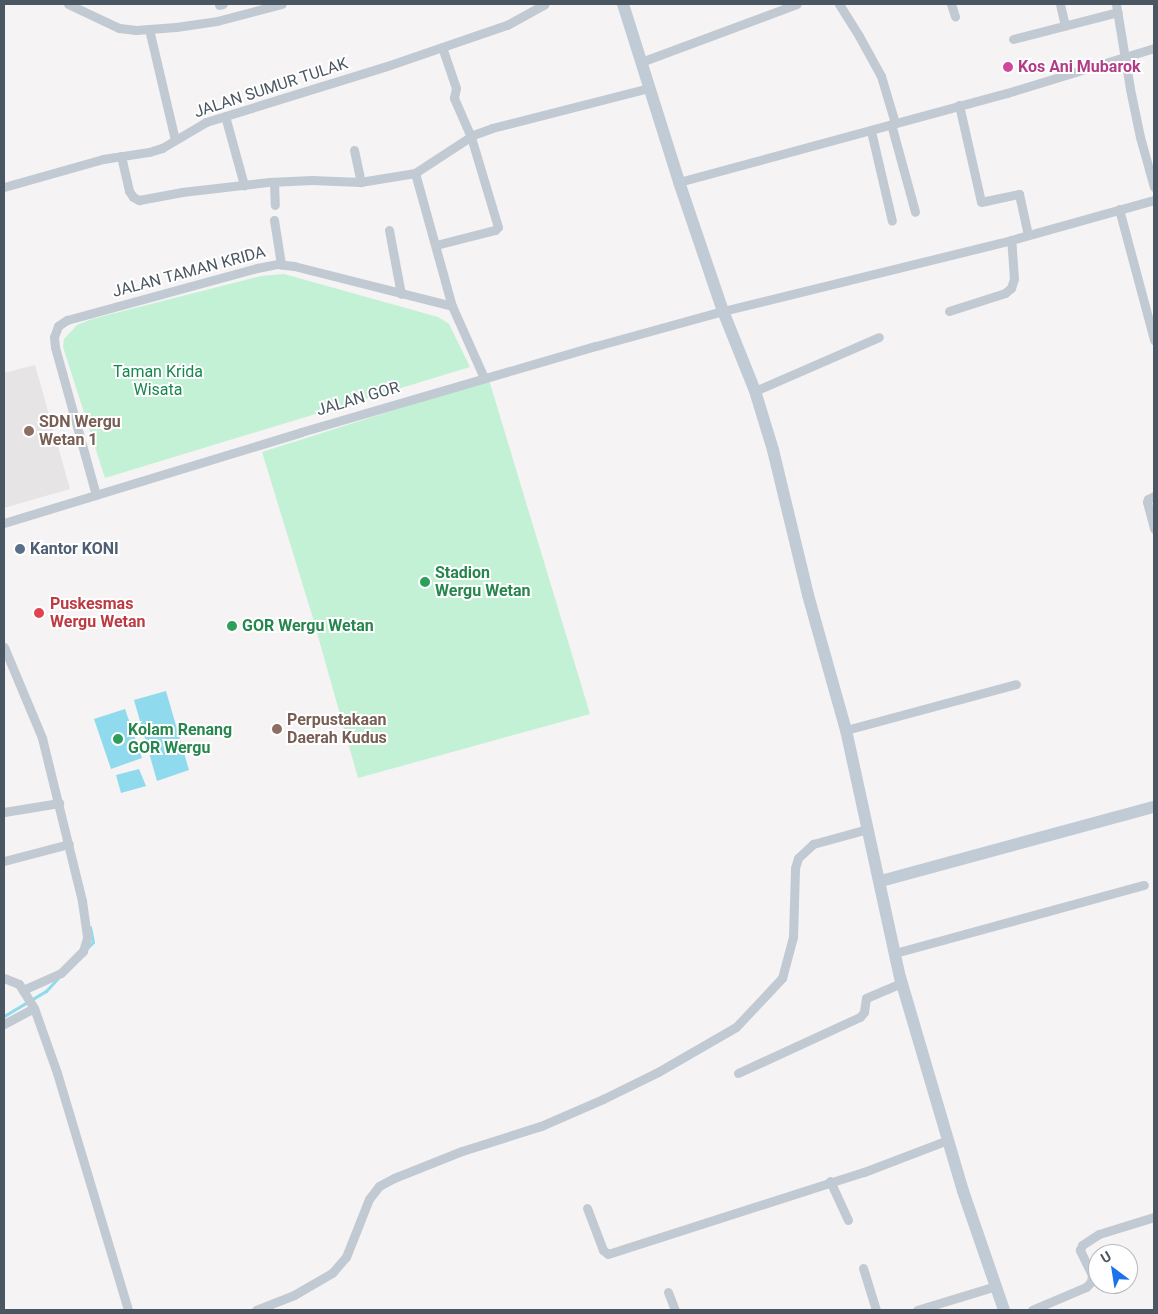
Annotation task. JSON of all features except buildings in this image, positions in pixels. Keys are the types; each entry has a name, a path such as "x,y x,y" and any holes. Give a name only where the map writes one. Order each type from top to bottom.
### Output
{"street":[{"path":"68,4 119,28 149,29 217,21 262,6 282,4"},
{"name":"JALAN SUMUR TULAK","path":"4,187 121,156 149,152 206,122 507,25 545,4"},
{"path":"623,4 679,182 723,311 755,391 773,450 808,595 846,730 881,881 902,983 948,1140 1004,1310"},
{"path":"772,4 776,13"},
{"path":"641,62 797,4"},
{"path":"839,4 859,36 880,76 915,212"},
{"path":"951,4 955,16"},
{"path":"1060,4 1065,25"},
{"path":"1012,39 1065,25 1117,8 1124,59 1140,137 1154,186"},
{"path":"149,29 175,140"},
{"path":"436,245 498,228 470,137 454,98 456,88 442,47"},
{"path":"679,182 757,159 871,131 1124,59 1154,48"},
{"path":"121,156 126,183 131,195 139,200 182,192 274,182 312,180 361,182 415,173 470,137 492,128 649,88"},
{"path":"959,105 981,202 1019,194 1028,235"},
{"path":"225,116 244,185"},
{"path":"871,131 892,221"},
{"path":"354,150 361,182"},
{"path":"415,173 452,306 484,378"},
{"path":"274,182 275,206"},
{"name":"JALAN GOR","path":"4,523 484,378 723,311 1011,240 1154,200"},
{"path":"1119,209 1154,340"},
{"path":"274,220 281,264"},
{"path":"389,230 401,294"},
{"path":"949,311 1005,293 1011,288 1014,279 1011,240"},
{"name":"JALAN TAMAN KRIDA","path":"96,495 55,347 54,337 58,326 67,320 257,268 281,264 452,306"},
{"path":"755,391 879,337"},
{"path":"1154,496 1148,499 1147,502 1154,529"},
{"path":"4,646 7,662 42,738 82,901 86,945 77,958 60,973 24,992"},
{"path":"846,730 1016,684"},
{"path":"4,812 59,803"},
{"path":"881,881 1154,807"},
{"path":"256,1310 294,1295 332,1273 346,1257 369,1199 379,1186 394,1178 462,1151 540,1126 603,1099 658,1072 736,1027 782,978 794,937 795,868 798,858 813,844 868,829"},
{"path":"4,861 69,844"},
{"path":"895,953 1144,885"},
{"path":"4,978 12,980 24,992 33,1006 57,1073 128,1310"},
{"path":"738,1073 860,1016 864,1012 866,998 902,983"},
{"path":"4,1024 33,1006"},
{"path":"587,1208 602,1250 608,1254 830,1181 864,1172 948,1140"},
{"path":"830,1181 848,1220"},
{"path":"1032,1310 1086,1287 1091,1282 1092,1276 1080,1250 1082,1246 1100,1234 1154,1217"},
{"path":"863,1268 876,1310"},
{"path":"917,1310 996,1286"},
{"path":"668,1292 675,1310"}],"shaded area":[{"name":"SDN Wergu Wetan 1","path":"35,365 70,489 4,508 4,373"}],"green space":[{"name":"Taman Krida Wisata","path":"284,274 438,317 449,324 470,367 105,478 63,347 64,339 77,325 92,319 261,276"},
{"name":"Stadion Wergu Wetan","path":"489,380 590,714 358,778 312,615 262,452"}],"water":[{"path":"166,691 189,770 157,781 134,700"},
{"name":"Kolam Renang GOR Wergu","path":"125,709 142,758 111,769 94,719"},
{"path":"139,769 146,786 121,793 116,775"}],"waterway":[{"path":"87,948 93,942 90,927"},
{"path":"4,1016 46,991 58,978"}],"place":[{"name":"Kos Ani Mubarok","path":"1008,67"},
{"name":"SDN Wergu Wetan 1","path":"29,431"},
{"name":"Kantor KONI","path":"20,549"},
{"name":"Stadion Wergu Wetan","path":"425,582"},
{"name":"Puskesmas Wergu Wetan","path":"39,613"},
{"name":"GOR Wergu Wetan","path":"232,626"},
{"name":"Perpustakaan Daerah Kudus","path":"277,729"},
{"name":"Kolam Renang GOR Wergu","path":"118,739"}]}
